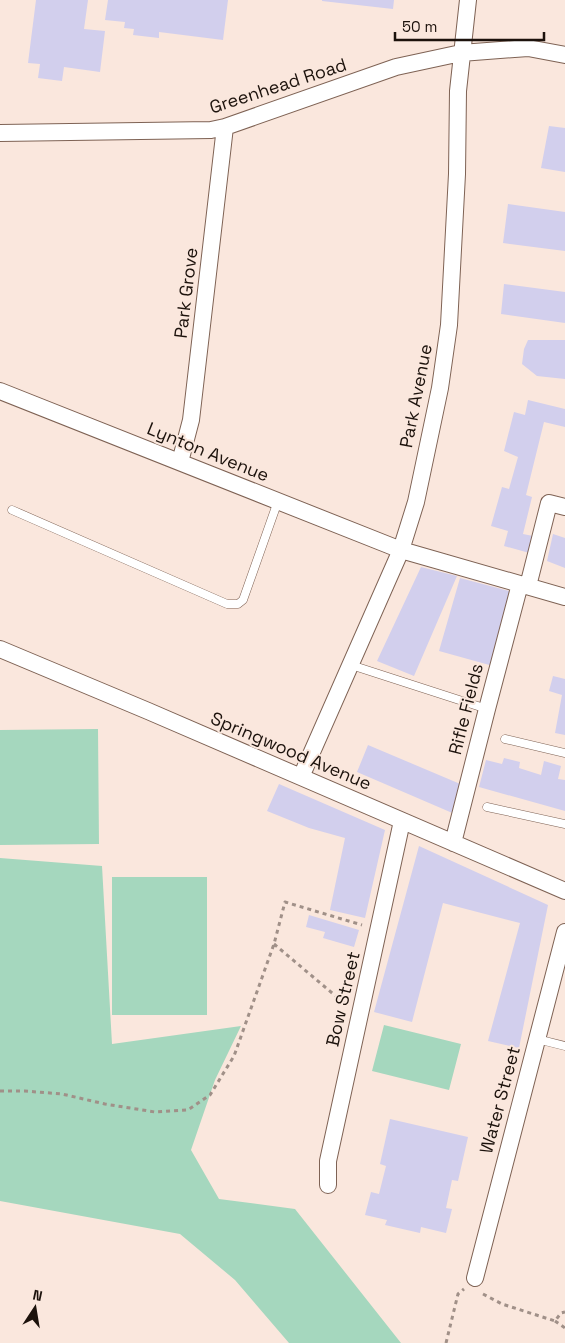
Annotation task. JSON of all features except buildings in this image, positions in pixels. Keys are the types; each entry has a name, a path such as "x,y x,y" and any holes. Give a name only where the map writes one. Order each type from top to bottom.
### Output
{"street":[{"name":"Park Avenue","path":"301,777 401,550 416,502 440,388 449,325 458,91 468,0"},
{"name":"Greenhead Road","path":"0,133 211,130 225,127 396,67 461,53 528,48 565,55"},
{"name":"Park Grove","path":"180,462 191,420 225,127"},
{"name":"Lynton Avenue","path":"0,390 401,550"},
{"name":"Rifle Fields","path":"453,843 486,709 549,503 565,507"},
{"path":"401,550 565,597"},
{"name":"Springwood Avenue","path":"0,649 565,891"},
{"name":"Bow Street","path":"328,1186 328,1161 402,821"},
{"name":"Water Street","path":"471,1282 565,932"}],"lane":[{"path":"12,510 227,604 238,604 243,600 278,501"},
{"path":"351,665 486,709"},
{"path":"505,739 565,753"},
{"path":"487,807 565,824"},
{"path":"537,1039 565,1046"}],"path":[{"path":"0,1091 62,1094 105,1104 155,1112 188,1110 210,1095 234,1056 274,944 285,902 379,930"},
{"path":"274,944 360,1016"},
{"path":"446,1343 458,1294 471,1282 502,1304 555,1321 565,1328"},
{"path":"555,1321 561,1313 565,1312"}],"green space":[{"path":"98,729 99,844 0,845 0,730"},
{"path":"0,858 102,866 112,1044 241,1026 215,1080 191,1150 219,1199 295,1209 401,1343 289,1343 235,1280 180,1234 0,1201"},
{"path":"112,877 207,877 207,1015 112,1015"},
{"path":"384,1025 461,1044 449,1090 372,1071"}]}
